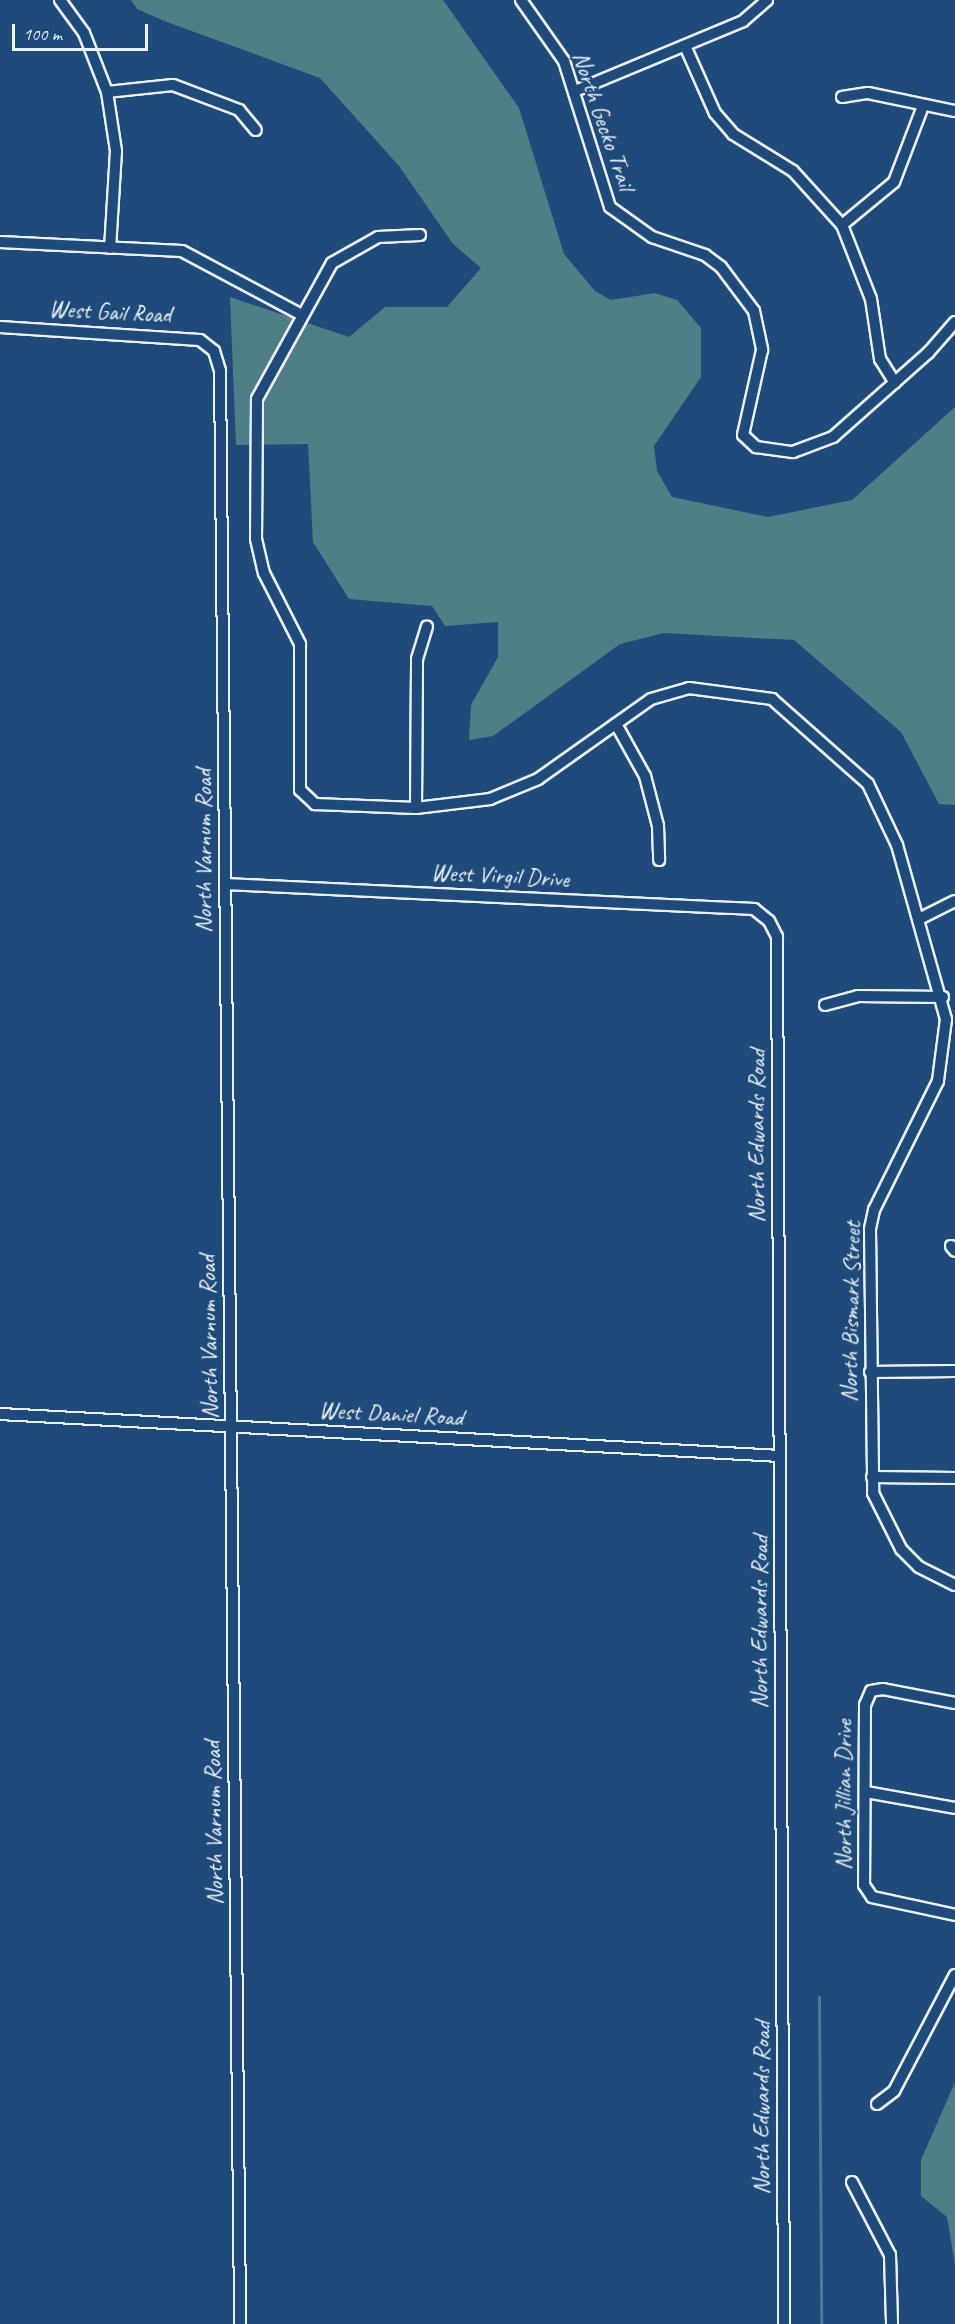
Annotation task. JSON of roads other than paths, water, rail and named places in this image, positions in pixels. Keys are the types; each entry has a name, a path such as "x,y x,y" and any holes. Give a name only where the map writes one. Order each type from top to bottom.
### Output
{"street":[{"path":"60,0 84,33 107,92 116,151 110,248"},
{"name":"North Gecko Trail","path":"521,0 564,61 610,207 652,237 705,255 721,267 754,311 762,350 743,435 773,452 815,447 895,383"},
{"path":"574,91 686,48 743,21 767,0"},
{"path":"686,48 715,113 733,134 793,171 842,225 872,299 880,359 895,383 955,322"},
{"path":"107,92 173,85 239,110 256,130"},
{"path":"842,97 868,93 955,111"},
{"path":"842,225 894,182 923,106"},
{"path":"0,242 182,251 300,314 323,274 344,252 378,237 420,235"},
{"name":"North Bismark Street","path":"300,314 257,399 256,539 264,573 300,644 300,790 305,799 315,804 416,808 459,805 512,791 538,779 615,724 674,690 772,699 861,776 897,845 943,997 945,1037 938,1081 877,1203 870,1229 872,1477 878,1511 901,1549 919,1567 955,1585"},
{"name":"West Gail Road","path":"0,327 175,335 200,340 214,351"},
{"name":"North Varnum Road","path":"214,351 222,393 240,2324"},
{"path":"416,808 417,659 427,626"},
{"path":"615,724 645,776 658,826 658,860"},
{"name":"West Virgil Drive","path":"225,884 754,909 770,921"},
{"path":"919,920 955,901"},
{"name":"North Edwards Road","path":"770,921 777,937 784,2324"},
{"path":"825,1005 858,996 943,997"},
{"path":"870,1372 955,1371"},
{"name":"West Daniel Road","path":"0,1414 780,1456"},
{"path":"872,1477 955,1478"},
{"name":"North Jillian Drive","path":"955,1703 883,1689 871,1692 865,1705 864,1885 872,1897 955,1915"},
{"path":"866,1792 955,1808"},
{"path":"877,2104 894,2091 955,1975"},
{"path":"852,2182 890,2255 892,2324"}],"waterway":[{"path":"819,1997 821,2324"}]}
